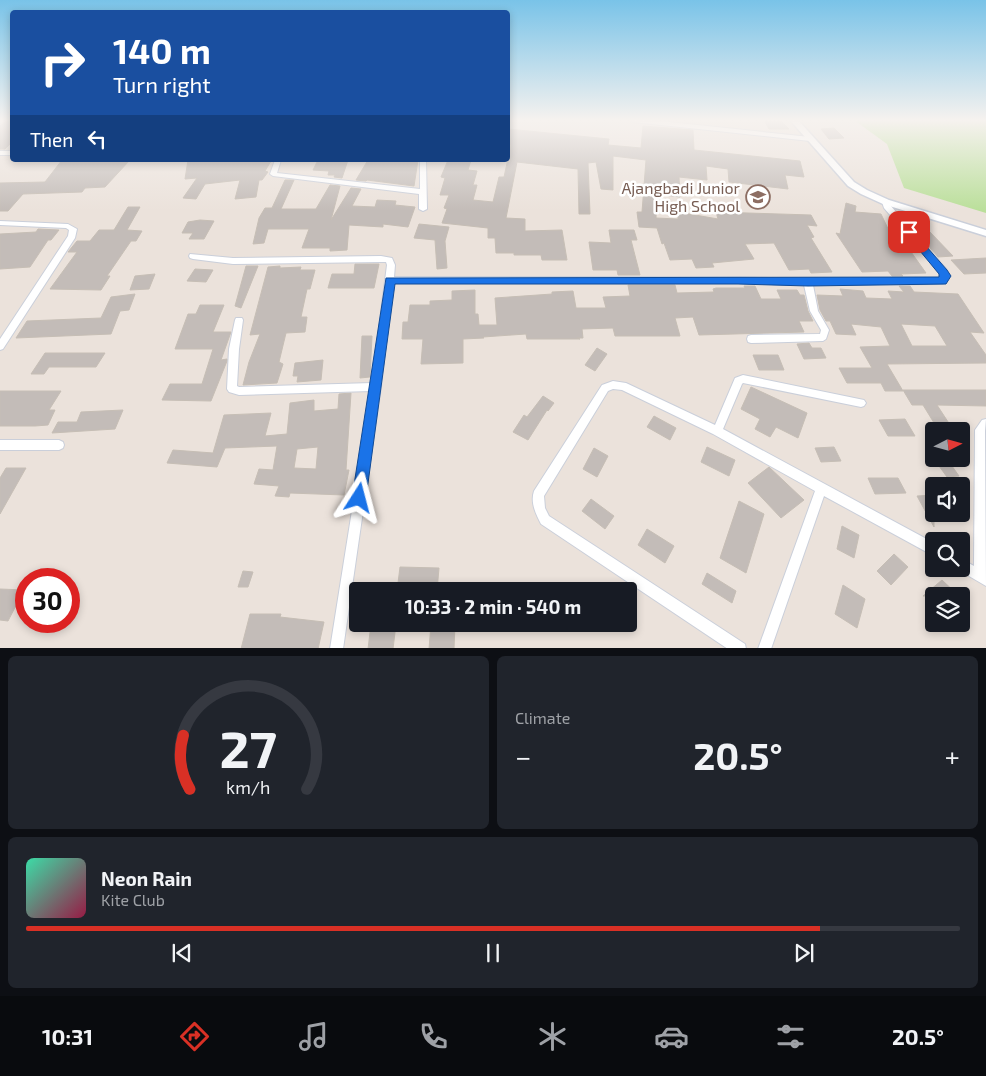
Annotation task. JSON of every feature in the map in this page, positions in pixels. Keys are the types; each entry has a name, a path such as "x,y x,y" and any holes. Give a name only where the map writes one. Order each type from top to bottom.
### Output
{"street":[{"path":"820,150 851,184 864,192 886,202 986,233"},
{"path":"277,162 273,174 275,176 424,192"},
{"path":"423,162 423,208"},
{"path":"390,280 938,282 944,279 944,272 887,206 886,202"},
{"path":"0,223 68,226 73,229 72,236 0,346"},
{"path":"193,256 233,261 381,259 389,260 391,265 376,387 336,648"},
{"path":"751,340 822,337 825,330 814,311 808,282"},
{"path":"239,320 234,349 232,389 239,391 376,387"},
{"path":"717,431 738,380 743,379 861,403"},
{"path":"740,648 546,520 539,510 538,495 605,388 613,385 623,386 717,431 925,545"},
{"path":"970,570 983,577 980,430 986,423"},
{"path":"0,445 59,445"},
{"path":"764,648 820,489"}],"green space":[{"path":"889,150 986,150 986,213 904,188"}],"building":[{"path":"510,150 696,150 800,161 804,177 785,175 788,189 729,182 728,169 706,166 707,180 679,177 680,197 657,194 656,218 678,219 678,212 718,219 716,212 811,215 817,226 807,225 814,237 811,238 832,272 811,273 809,269 789,270 774,243 745,244 754,259 712,263 714,267 696,268 692,259 670,260 657,228 639,227 637,212 642,212 646,160 613,156 613,190 601,189 596,162 588,163 590,214 579,214 578,169 517,162 506,218 525,219 525,231 562,230 567,260 542,260 541,255 496,253 495,238 488,238 488,228 442,223 447,209 444,208 449,195 440,195 445,178 441,177 447,162 470,162 468,170 477,171 473,185 477,185 473,200 493,202 499,177 504,177 507,162 510,162"},
{"path":"60,162 128,162 105,187 85,188 82,192 23,194 8,211 0,211 0,183 45,182"},
{"path":"188,162 270,162 265,171 268,172 262,180 259,180 256,197 235,199 240,180 205,184 196,199 183,198 197,178 185,179"},
{"path":"317,162 347,162 342,178 328,175 329,171 313,170"},
{"path":"367,162 418,162 414,186 356,180"},
{"path":"285,180 294,180 281,209 316,209 330,185 340,186 331,220 351,188 361,189 352,206 375,207 377,200 396,201 395,205 415,207 408,227 383,224 383,227 349,225 347,250 330,251 330,248 302,248 309,229 268,229 264,243 253,244 259,218 265,208 272,208"},
{"path":"846,203 856,206 855,212 881,214 891,235 899,235 926,273 892,276 888,271 862,272 836,233 840,234"},
{"path":"128,207 140,207 127,230 142,231 136,241 131,241 107,276 110,276 101,290 50,289 77,252 68,252 77,241 90,241 99,230 114,230"},
{"path":"200,220 214,221 204,239 189,239 193,233 182,233 188,222"},
{"path":"419,224 449,227 445,241 447,268 437,269 435,240 414,238"},
{"path":"38,229 59,230 51,240 48,240 30,267 0,269 0,234 36,232"},
{"path":"609,230 634,230 637,240 631,240 640,275 618,275 617,270 593,270 589,242 611,243"},
{"path":"930,232 953,256 938,257 917,233"},
{"path":"986,258 986,273 964,274 951,260"},
{"path":"355,264 379,264 374,288 328,288 332,274 354,274"},
{"path":"246,266 258,266 241,308 235,306"},
{"path":"280,266 280,268 301,267 300,270 315,270 310,289 307,289 301,317 307,317 305,332 286,333 279,362 283,364 277,383 243,385 249,362 260,334 250,335 268,267"},
{"path":"195,269 213,270 206,282 187,281"},
{"path":"155,274 149,289 130,290 135,276"},
{"path":"628,285 675,285 677,293 714,292 713,289 716,288 755,286 761,299 781,299 777,290 797,290 800,295 804,295 813,321 799,321 804,332 699,335 693,317 675,318 680,336 615,336 613,328 582,329 583,338 577,338 580,339 527,339 526,334 463,339 463,363 421,364 423,339 402,339 403,322 408,322 410,305 430,305 430,301 452,300 452,291 475,290 475,314 478,314 479,325 497,325 495,298 573,291 576,308 606,308 603,297 630,296"},
{"path":"899,286 910,286 914,292 958,294 984,333 970,332 986,355 986,363 887,364 903,391 885,391 881,383 847,383 839,368 872,368 860,347 890,346 881,327 851,324 856,335 836,334 830,321 826,321 820,310 817,295 843,296 840,289 863,291 866,298 892,299 888,291 904,292","holes":["901,324 935,326 947,346 912,346"]},
{"path":"135,294 129,310 120,311 111,334 16,338 27,321 101,318 111,297"},
{"path":"200,305 224,305 213,332 231,332 221,360 227,359 227,361 211,401 162,400 170,384 202,384 213,349 175,349 188,314 196,314"},
{"path":"362,336 372,336 370,377 360,378"},
{"path":"809,343 812,348 821,348 826,358 804,359 797,344"},
{"path":"597,348 607,354 595,371 585,365"},
{"path":"45,353 105,353 96,367 49,367 44,374 31,374"},
{"path":"753,355 778,355 784,370 759,370"},
{"path":"323,360 321,380 297,382 298,376 293,376 295,363"},
{"path":"751,387 807,413 798,438 776,427 770,437 755,429 760,419 741,409"},
{"path":"903,390 986,390 986,406 937,405 948,422 933,422 923,405 912,405"},
{"path":"0,391 61,391 49,410 55,410 48,425 0,426"},
{"path":"351,393 346,470 349,470 344,495 290,493 289,497 275,496 279,486 254,484 259,469 273,470 277,446 225,448 217,467 167,463 173,450 213,453 224,415 271,413 265,436 287,434 290,403 314,400 314,411 338,409 339,394","holes":["318,447 316,469 294,468 297,449"]},
{"path":"543,396 554,403 547,410 528,440 513,432 524,415 527,417"},
{"path":"123,410 115,429 52,433 58,422 77,422 81,412"},
{"path":"654,416 676,428 670,440 647,427"},
{"path":"905,419 915,436 888,436 879,420"},
{"path":"707,447 735,460 729,476 701,462"},
{"path":"834,447 841,461 821,462 815,448"},
{"path":"594,448 608,456 597,477 583,469"},
{"path":"769,467 804,500 781,518 748,483"},
{"path":"6,468 26,468 0,514 0,478"},
{"path":"940,468 953,468 959,476 947,477"},
{"path":"868,478 898,478 906,493 875,494"},
{"path":"917,496 925,496 925,511"},
{"path":"591,499 614,516 605,529 582,511"},
{"path":"739,501 764,514 746,573 720,558"},
{"path":"842,526 859,535 854,558 837,549"},
{"path":"647,529 674,546 665,563 638,545"},
{"path":"894,554 908,567 891,585 877,571"},
{"path":"400,567 439,568 438,582 398,582"},
{"path":"243,571 253,572 248,587 238,587"},
{"path":"707,573 736,591 732,603 702,584"},
{"path":"942,580 949,587 934,587"},
{"path":"843,585 865,599 857,628 835,614"},
{"path":"0,589 15,590 15,607 8,621 0,620"},
{"path":"250,614 281,614 280,617 324,622 318,648 241,648"},
{"path":"370,632 395,632 393,648 368,648"},
{"path":"430,632 455,632 454,648 429,648"}],"place":[{"name":"Ajangbadi Junior High School","path":"758,197"}],"route":[{"path":"359,498 390,280 511,282 942,281 945,276 944,272 909,232"}]}
